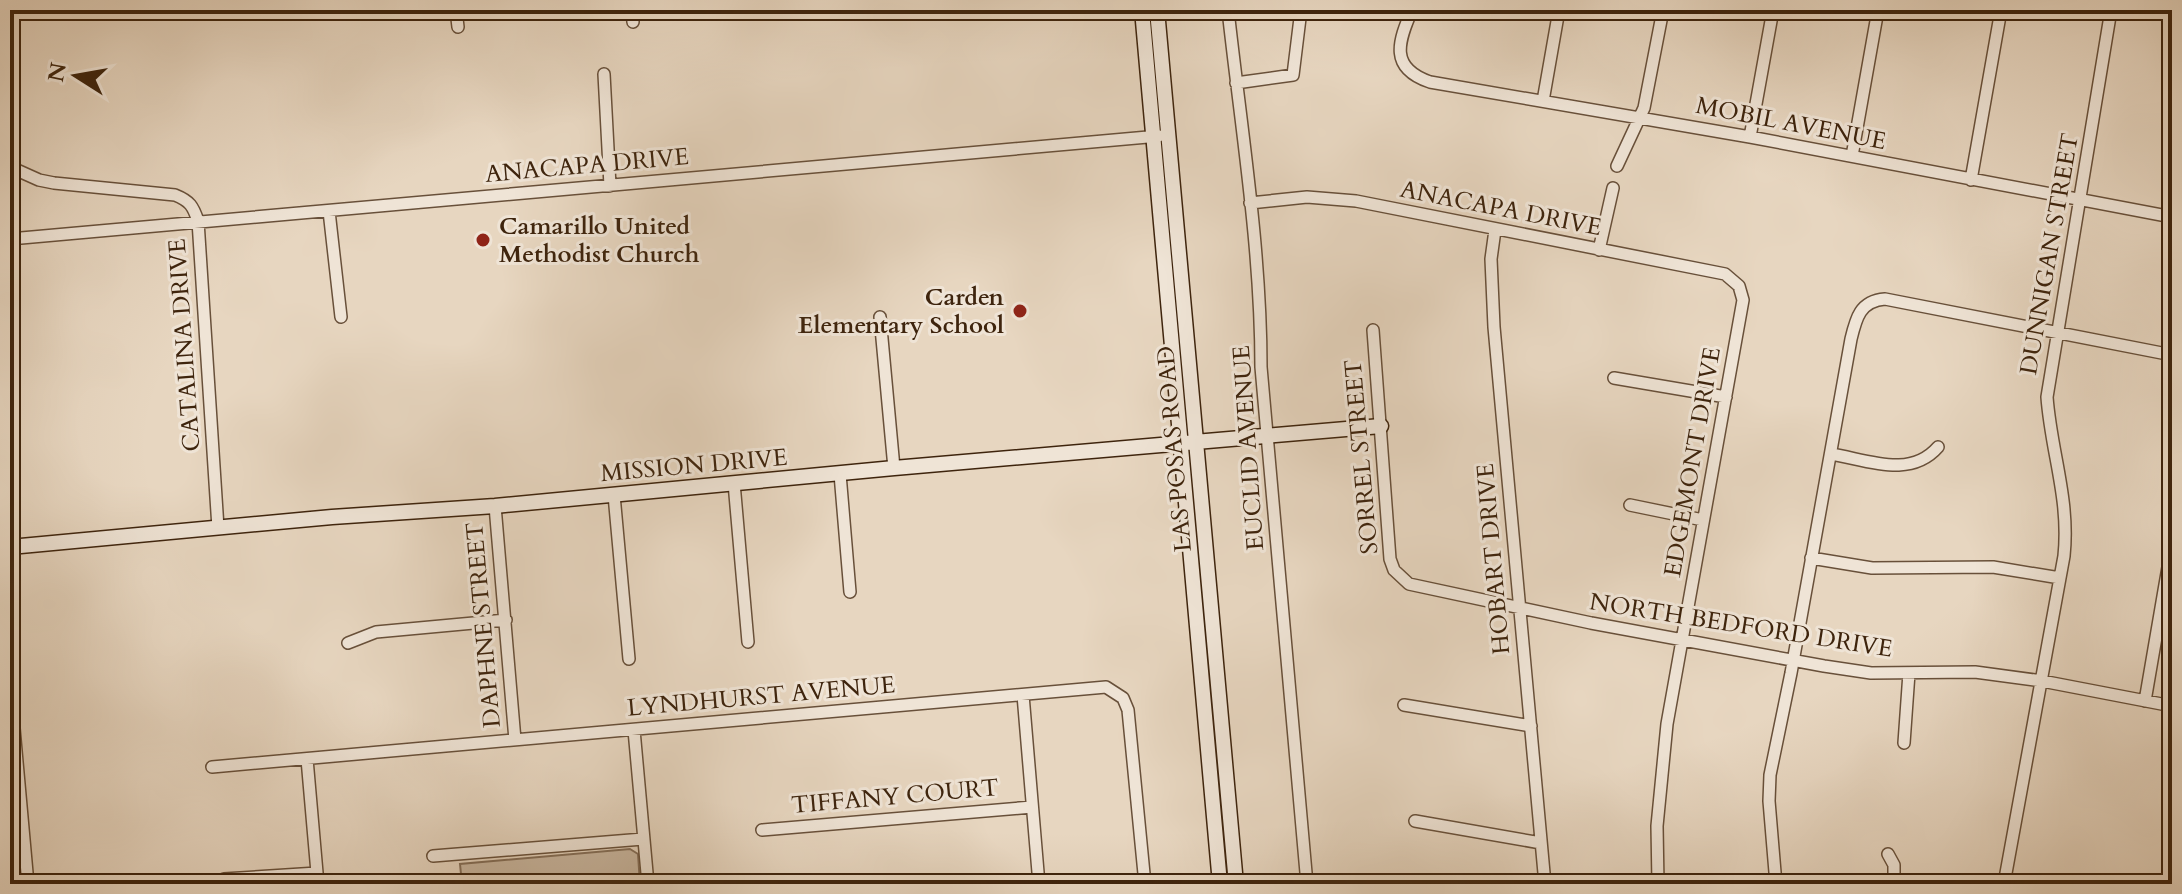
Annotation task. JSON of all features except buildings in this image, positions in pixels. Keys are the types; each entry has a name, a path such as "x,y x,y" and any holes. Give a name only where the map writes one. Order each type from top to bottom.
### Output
{"main road":[{"name":"LAS POSAS ROAD","path":"1142,10 1161,136"},
{"name":"LAS POSAS ROAD","path":"1157,10 1161,136 1220,884"},
{"name":"MISSION DRIVE","path":"10,547 1381,426"},
{"name":"LAS POSAS ROAD","path":"1187,443 1236,884"}],"street":[{"path":"456,10 458,27"},
{"name":"EUCLID AVENUE","path":"1228,10 1250,203 1307,884"},
{"path":"1236,83 1293,75 1301,10"},
{"name":"MOBIL AVENUE","path":"1412,10 1401,44 1405,68 1415,77 1430,82 1641,117 2172,217"},
{"path":"1543,101 1559,10"},
{"path":"1617,166 1641,117 1663,10"},
{"path":"1750,137 1773,10"},
{"path":"1852,156 1878,10"},
{"path":"1971,180 2001,10"},
{"name":"DUNNIGAN STREET","path":"2004,884 2066,535 2066,512 2049,426 2047,397 2111,10"},
{"path":"604,74 610,186"},
{"name":"ANACAPA DRIVE","path":"10,239 1161,136"},
{"name":"CATALINA DRIVE","path":"10,167 54,183 175,195 194,207 198,221 218,528"},
{"path":"1599,250 1613,188"},
{"name":"ANACAPA DRIVE","path":"1250,203 1307,197 1332,198 1725,274 1739,286"},
{"path":"329,211 341,317"},
{"name":"HOBART DRIVE","path":"1495,230 1491,282 1545,884"},
{"name":"EDGEMONT DRIVE","path":"1658,884 1660,783 1743,300 1739,286"},
{"path":"1776,884 1769,801 1770,775 1858,313 1879,299 2172,355"},
{"path":"880,317 894,468"},
{"name":"SORREL STREET","path":"1373,330 1390,559 1401,578"},
{"path":"1614,378 1726,397"},
{"path":"1831,454 1905,466 1924,460 1938,447"},
{"path":"840,474 850,592"},
{"path":"734,483 748,642"},
{"path":"614,495 629,659"},
{"path":"1630,505 1703,520"},
{"name":"DAPHNE STREET","path":"495,506 515,740"},
{"path":"2145,701 2172,544"},
{"path":"1811,558 1872,568 1993,567 2060,578"},
{"name":"NORTH BEDFORD DRIVE","path":"1401,578 1409,584 1431,590 1793,661 1871,673 1975,672 2042,681 2172,706"},
{"path":"348,643 376,632 506,620"},
{"path":"1904,743 1909,673"},
{"path":"10,684 28,884"},
{"name":"LYNDHURST AVENUE","path":"212,767 1100,687 1111,689 1123,698 1129,717 1145,884"},
{"path":"1023,695 1039,884"},
{"path":"1404,705 1531,726"},
{"path":"634,730 648,884"},
{"path":"224,879 318,878 307,759"},
{"name":"TIFFANY COURT","path":"762,830 1032,807"},
{"path":"1415,821 1541,843"},
{"path":"433,856 643,839"},
{"path":"1888,854 1894,865 1894,884"}],"shaded area":[{"path":"630,849 638,854 640,884 462,884 460,864"}],"place":[{"name":"Camarillo United Methodist Church","path":"483,240"},
{"name":"Carden Elementary School","path":"1020,311"}]}
